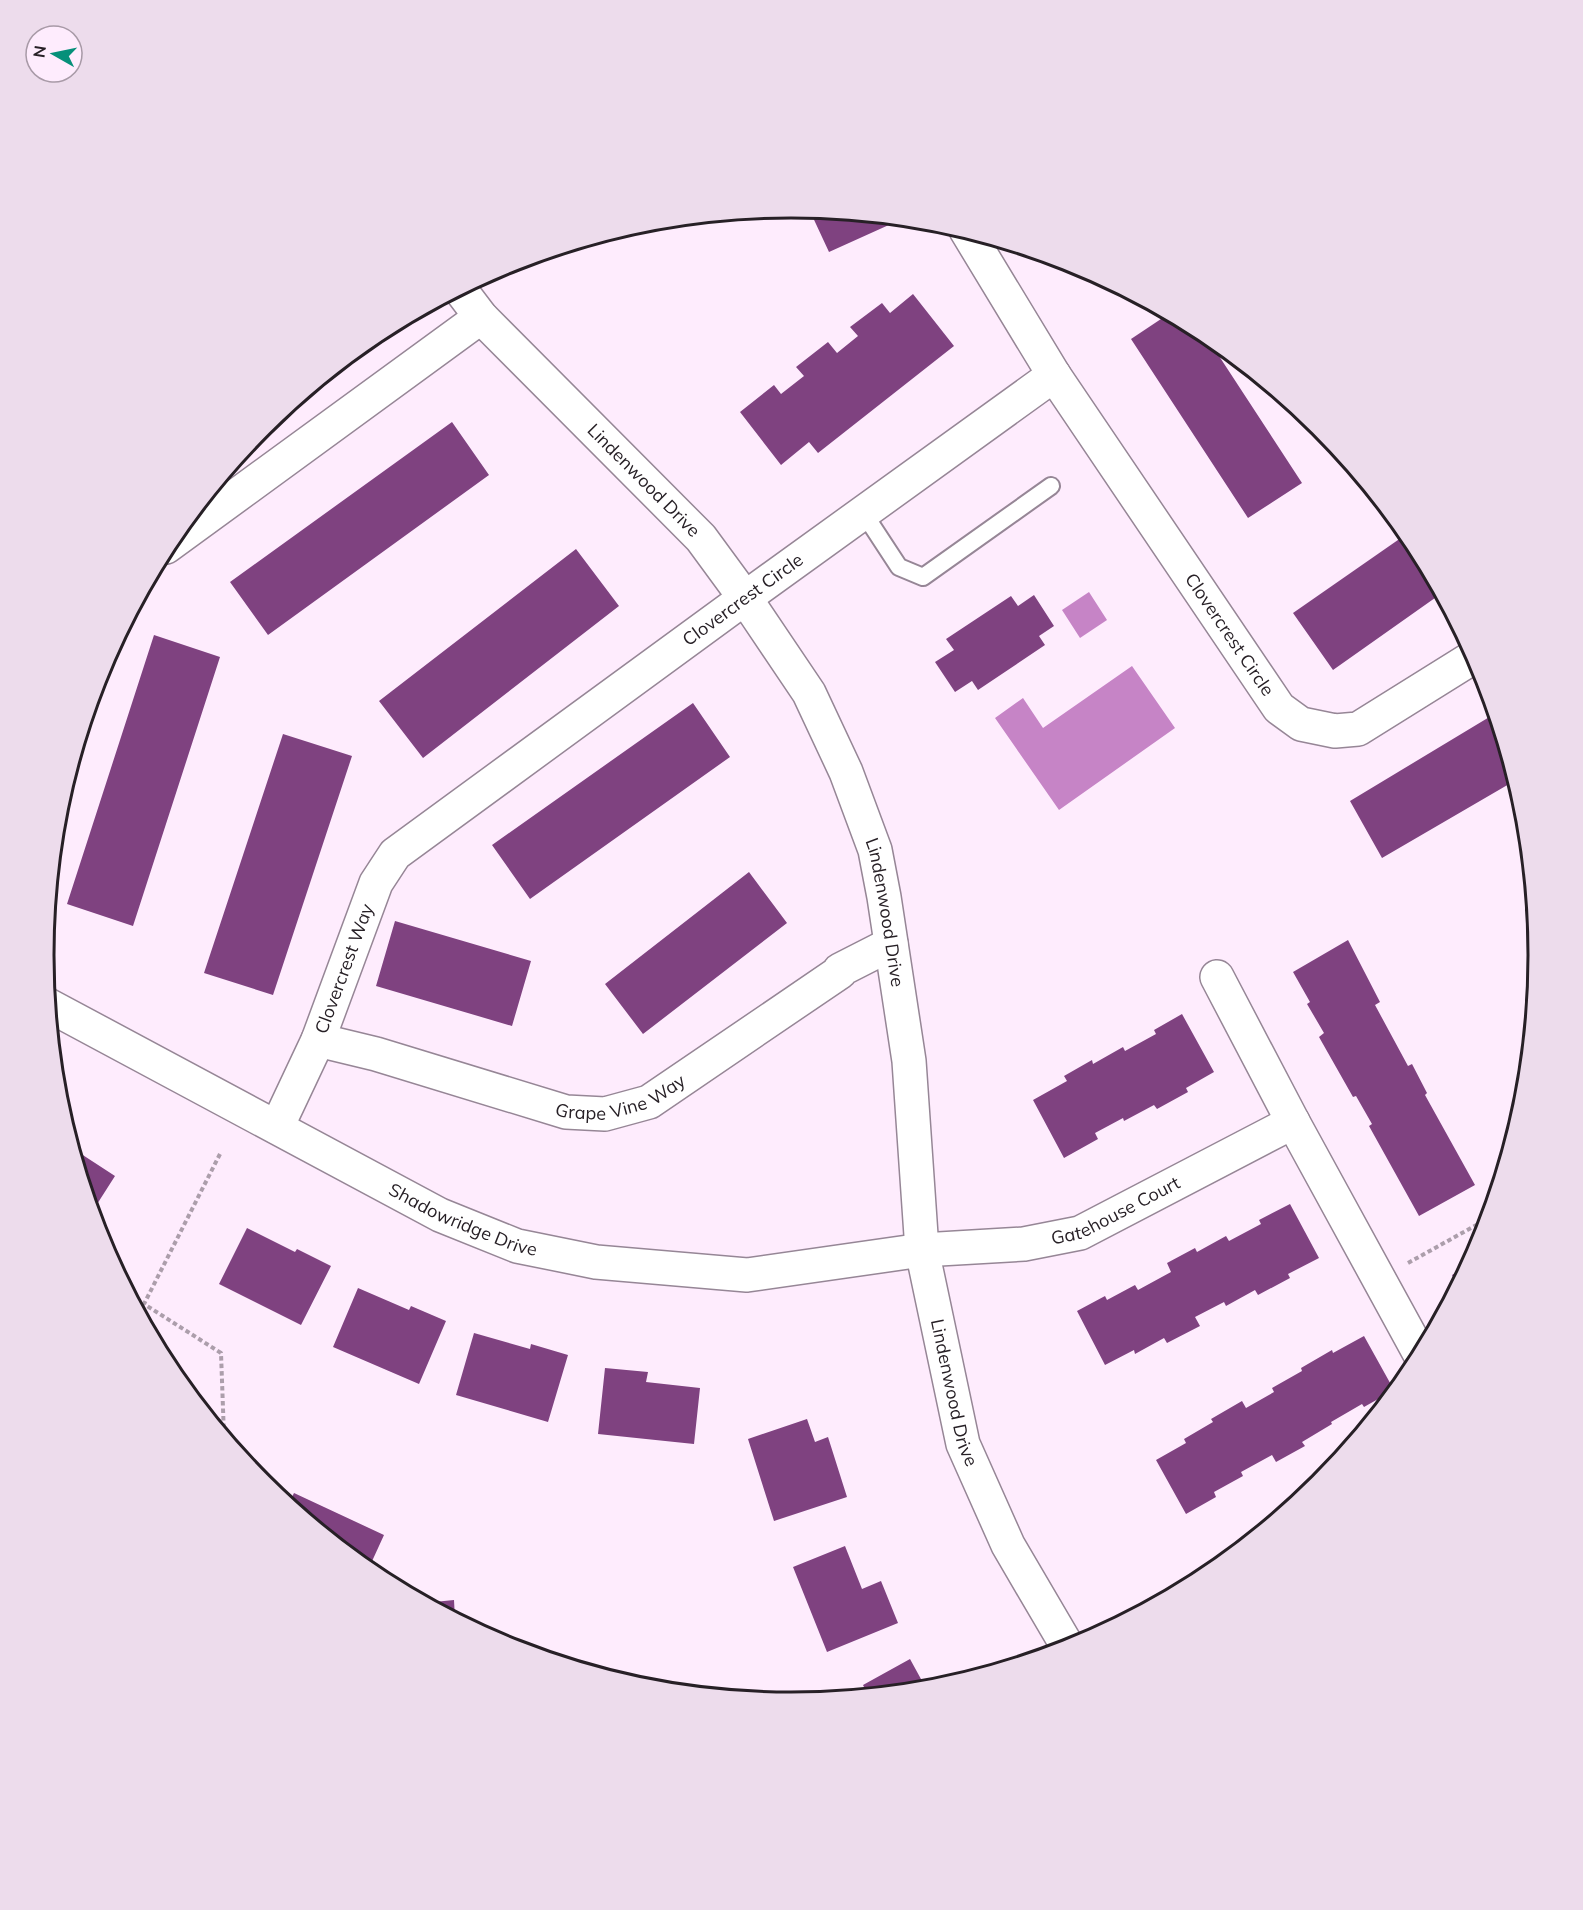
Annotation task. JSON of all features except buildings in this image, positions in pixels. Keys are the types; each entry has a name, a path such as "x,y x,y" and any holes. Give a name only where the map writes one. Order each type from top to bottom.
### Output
{"street":[{"name":"Clovercrest Circle","path":"973,241 1054,375 1279,708 1301,724 1335,731 1358,729 1467,661"},
{"name":"Lindenwood Drive","path":"464,294 481,316 701,538 745,597 809,693 846,772 875,850 909,1061 922,1250 963,1444 1008,1545 1064,1640"},
{"path":"188,531 481,316"},
{"name":"Clovercrest Circle","path":"434,826 745,597 1054,375"},
{"name":"Clovercrest Way","path":"277,1127 318,1040 376,883 395,855 434,826"},
{"name":"Grape Vine Way","path":"318,1040 376,1054 566,1112 605,1114 649,1102 840,972 840,969 891,944"},
{"path":"1216,977 1416,1347"},
{"name":"Shadowridge Drive","path":"57,1010 440,1215 517,1246 596,1262 747,1275 922,1250"},
{"name":"Gatehouse Court","path":"922,1250 1024,1244 1080,1233 1293,1122"}],"lane":[{"path":"863,512 899,567 923,577 1051,486"}],"path":[{"path":"220,1154 144,1304 221,1353 224,1425"},
{"path":"1379,1278 1478,1225"}],"shaded area":[{"path":"1089,592 1107,620 1080,638 1062,610"},
{"path":"1132,666 1175,728 1059,810 995,718 1023,698 1043,728"}]}
